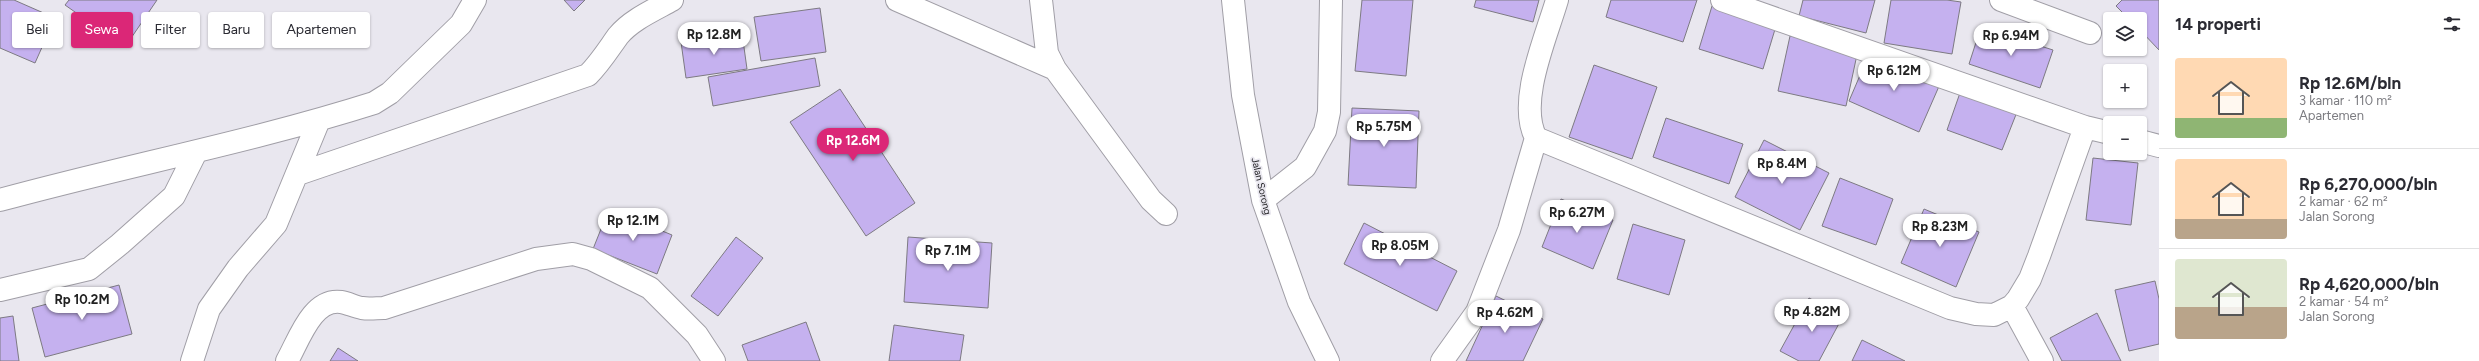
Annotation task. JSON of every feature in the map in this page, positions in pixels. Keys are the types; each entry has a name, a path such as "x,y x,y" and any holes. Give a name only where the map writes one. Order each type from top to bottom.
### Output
{"street":[{"path":"0,200 76,179 196,152 319,120 374,103 390,93 461,24 475,0"},
{"path":"298,174 588,75 602,61 619,35 641,17 672,0"},
{"path":"897,0 1055,69"},
{"path":"1041,0 1046,52 1055,69 1151,200 1166,214"},
{"name":"Jalan Sorong","path":"1233,0 1243,95 1263,200 1299,302 1328,361"},
{"path":"1263,200 1305,167 1325,132 1329,112 1331,0"},
{"path":"1557,0 1531,89 1528,112 1530,127 1536,138 1950,308 1976,314 1994,315 2012,306 2030,279 2085,127"},
{"path":"1722,0 2085,127 2103,131"},
{"path":"2001,0 2090,34"},
{"path":"192,361 209,310 238,268 276,224 298,174 319,120"},
{"path":"1442,361 1477,312 1509,230 1536,138"},
{"path":"2147,143 2159,146"},
{"path":"0,290 89,268 120,244 174,196 196,152"},
{"path":"287,361 311,317 321,307 330,302 342,302 363,308 384,308 536,259 573,254 591,259 650,288 697,335 714,361"},
{"path":"2012,306 2042,361"}],"building":[{"path":"0,0 14,0 41,12 12,12 12,48 42,48 35,63 0,48"},
{"path":"69,0 157,0 149,12 141,12 141,24 133,35 133,12 75,12 65,5"},
{"path":"564,0 585,0 574,11"},
{"path":"1362,0 1413,0 1406,76 1355,71"},
{"path":"1476,0 1539,0 1533,22 1474,7"},
{"path":"1611,0 1697,0 1683,42 1606,17"},
{"path":"1803,0 1875,0 1866,33 1799,16"},
{"path":"1891,0 1947,0 1961,2 1952,54 1884,43"},
{"path":"2122,0 2159,0 2159,50 2147,37 2147,12 2122,12 2116,6"},
{"path":"1712,6 1776,26 1763,69 1699,49"},
{"path":"820,8 826,52 761,61 754,17"},
{"path":"1981,27 2053,50 2040,88 1969,64"},
{"path":"742,33 747,69 686,78 681,42"},
{"path":"1790,36 1858,50 1846,106 1778,91"},
{"path":"1870,52 1940,84 1919,132 1849,101"},
{"path":"815,58 820,86 713,106 708,77"},
{"path":"1594,65 1657,87 1632,159 1569,137"},
{"path":"840,89 915,203 866,236 790,122"},
{"path":"1961,90 2017,112 2002,150 1947,130"},
{"path":"1352,108 1419,111 1416,188 1348,185"},
{"path":"1666,118 1743,144 1729,184 1653,157"},
{"path":"1764,140 1829,173 1800,230 1735,197"},
{"path":"2093,158 2138,163 2131,225 2086,220"},
{"path":"1840,178 1893,199 1876,245 1822,226"},
{"path":"1561,199 1613,220 1593,269 1542,247"},
{"path":"609,209 672,235 657,274 593,249"},
{"path":"1924,209 1979,232 1956,287 1901,263"},
{"path":"1364,223 1457,271 1437,311 1344,264"},
{"path":"1633,224 1685,240 1669,295 1617,279"},
{"path":"736,237 763,258 718,316 691,296"},
{"path":"908,237 992,243 988,308 904,302"},
{"path":"2155,281 2159,299 2159,344 2129,351 2115,290"},
{"path":"119,285 132,334 45,357 32,308"},
{"path":"1496,296 1543,319 1523,361 1466,361"},
{"path":"1809,298 1843,316 1819,361 1799,361 1780,351"},
{"path":"2097,313 2121,361 2062,361 2050,338"},
{"path":"13,316 19,361 0,361 0,318"},
{"path":"806,322 820,361 748,361 742,345"},
{"path":"894,325 964,335 960,361 889,361"},
{"path":"1862,340 1905,361 1852,361"},
{"path":"338,348 358,361 330,361"}]}
